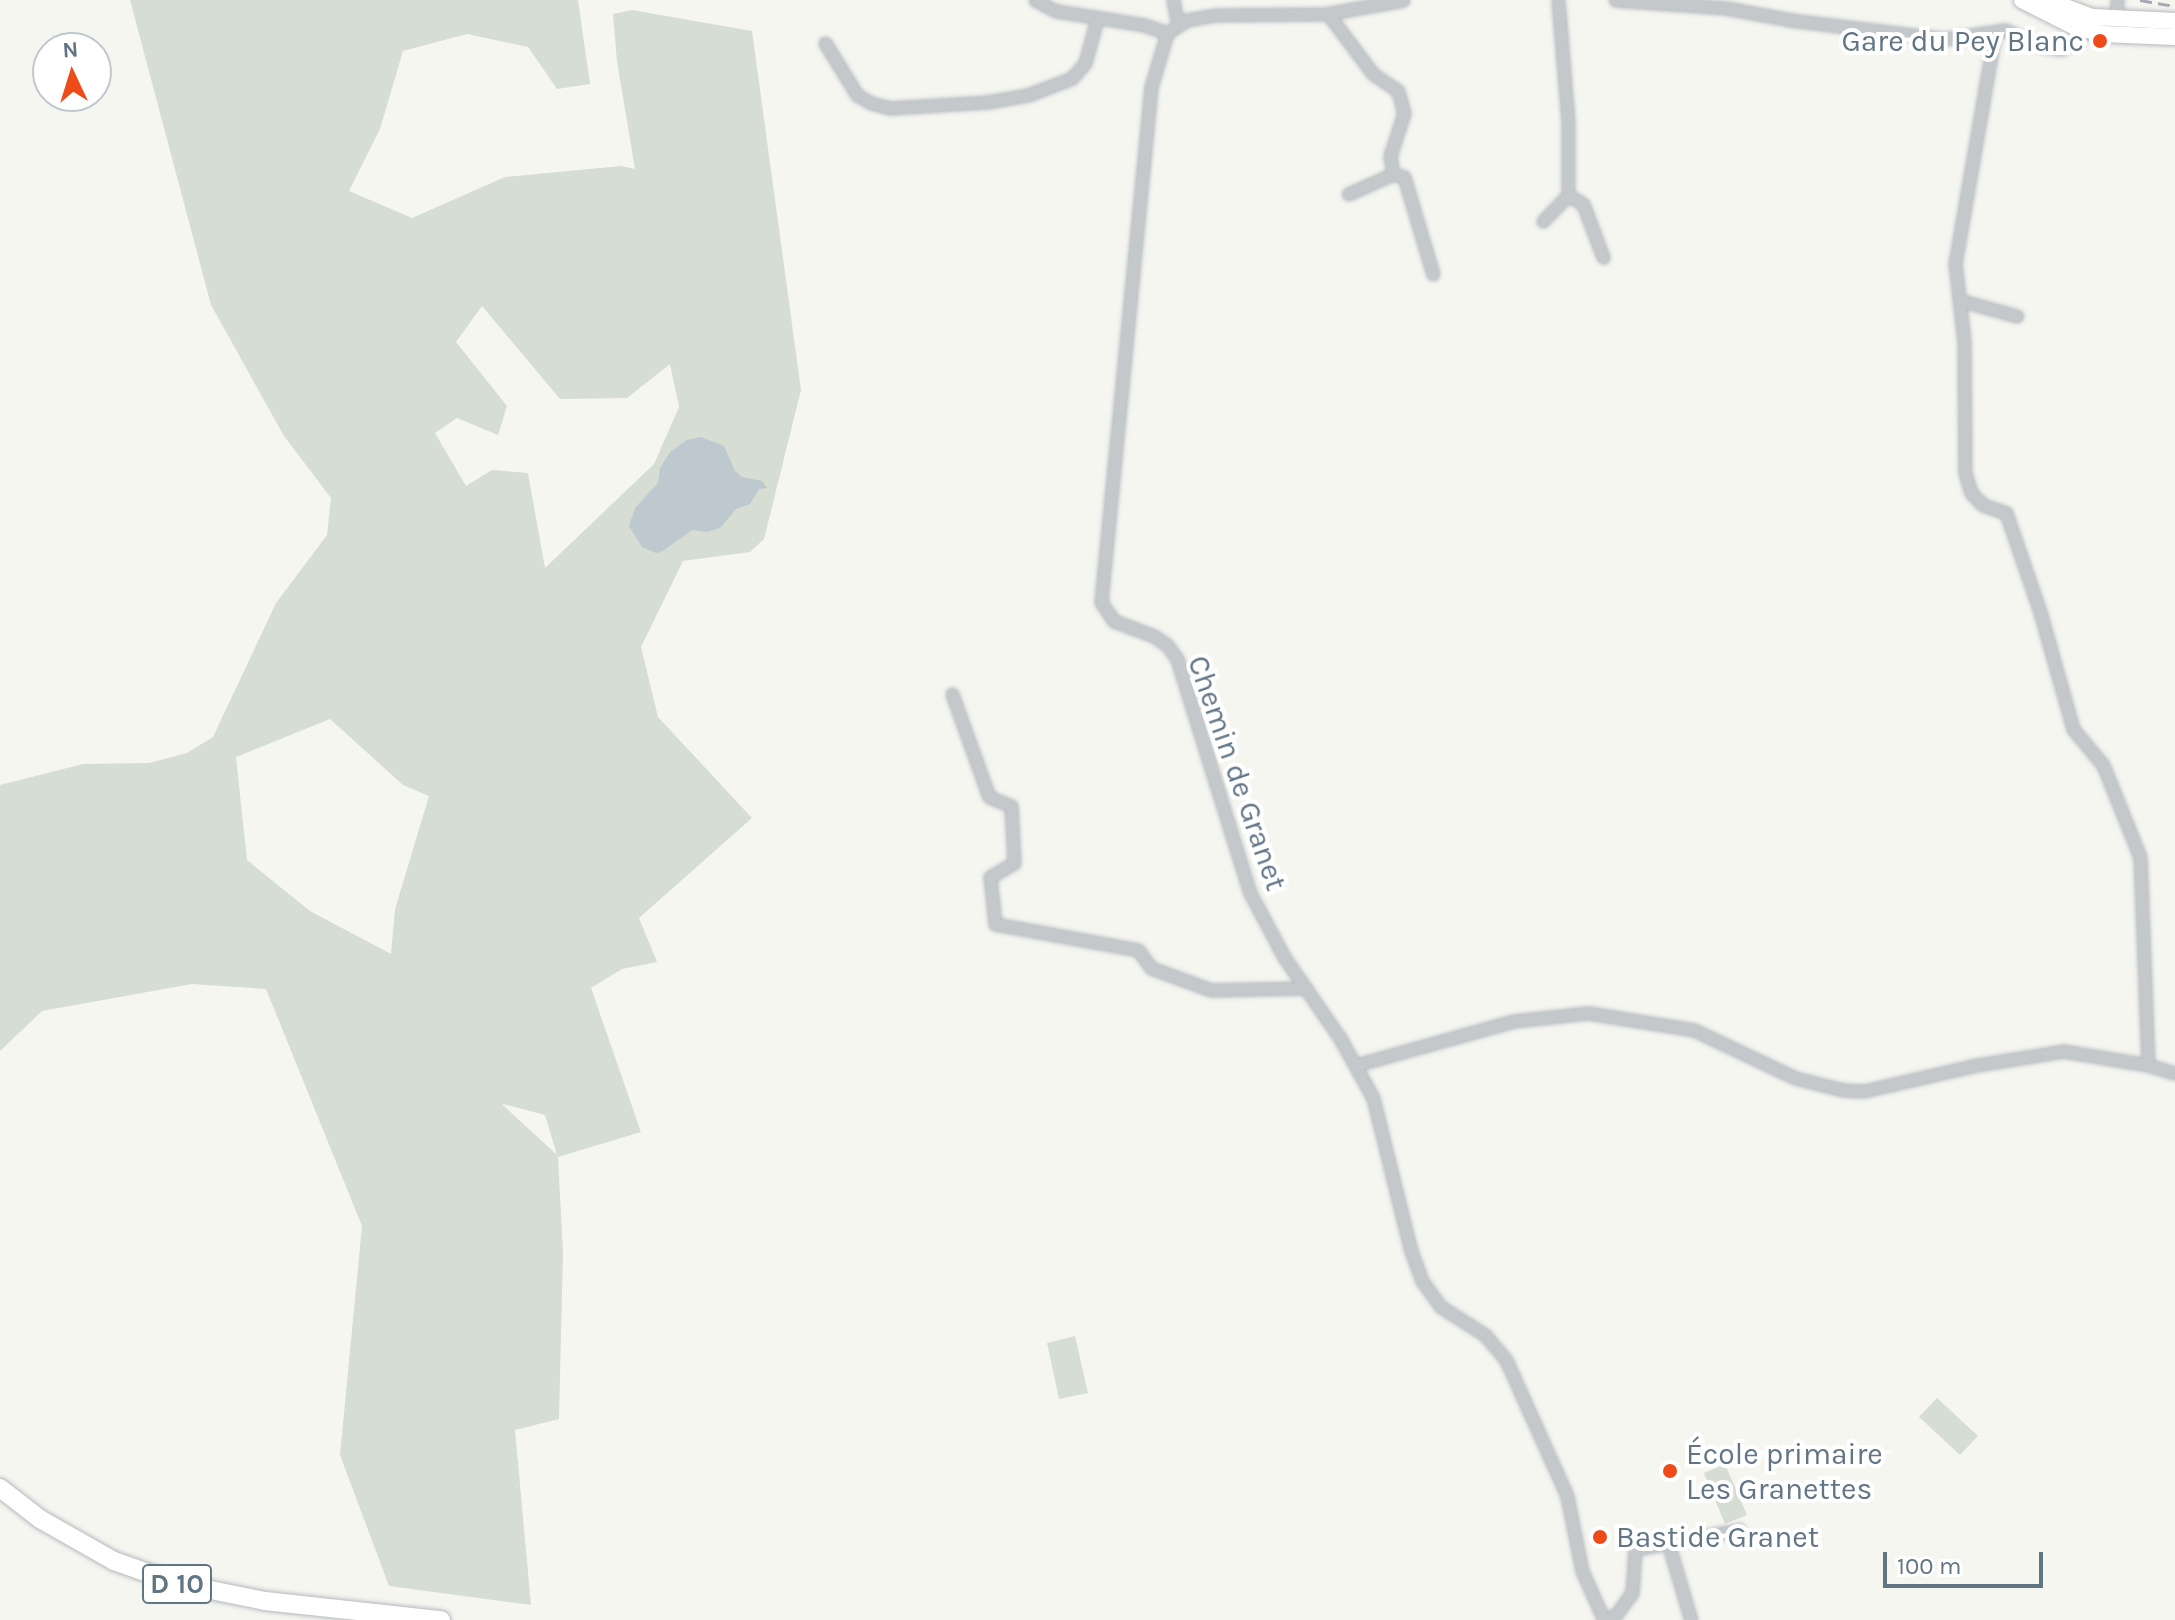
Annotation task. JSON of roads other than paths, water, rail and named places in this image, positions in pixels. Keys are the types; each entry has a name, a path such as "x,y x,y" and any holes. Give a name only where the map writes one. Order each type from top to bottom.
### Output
{"main road":[{"name":"D 10","path":"0,1488 40,1519 114,1561 176,1583 265,1601 441,1620"}],"street":[{"path":"1035,0 1056,11 1144,25 1167,33 1178,25 1215,15 1328,14 1403,0"},
{"path":"1173,0 1178,25"},
{"path":"1543,221 1568,195 1568,122 1558,0"},
{"path":"1615,0 1726,8 1790,20 1832,22 1945,39 2014,32 2041,46 2061,49 2069,47 2088,23"},
{"path":"2022,0 2088,23 2117,19 2175,21"},
{"path":"2047,0 2119,37 2175,37"},
{"path":"2117,0 2119,37"},
{"path":"1328,14 1373,74 1398,91 1404,113 1390,156 1393,174"},
{"path":"825,43 857,95 871,103 890,108 988,102 1028,95 1072,78 1085,63 1097,19"},
{"path":"1995,32 1955,263 1964,341 1965,473 1971,493 1983,505 2006,513 2040,612 2073,729 2103,765 2140,857 2148,1065"},
{"name":"Chemin de Granet","path":"1167,33 1151,87 1101,602 1114,621 1154,636 1167,645 1177,659 1247,872 1250,893 1356,1065 1380,1116 1410,1248 1422,1281 1441,1307 1485,1335 1506,1360 1567,1496 1582,1571 1604,1620"},
{"path":"1348,194 1393,174 1404,177 1433,274"},
{"path":"1568,195 1583,204 1603,257"},
{"path":"1959,300 2017,316"},
{"path":"952,694 989,797 1011,806 1014,863 990,877 995,924 1138,950 1151,968 1211,990 1306,988"},
{"path":"1356,1065 1514,1021 1588,1013 1694,1030 1795,1078 1843,1090 1864,1091 1977,1065 2063,1051 2148,1065 2175,1073"},
{"path":"1604,1620 1615,1616 1632,1593 1635,1549 1739,1530"},
{"path":"1668,1543 1691,1620"}],"railway":[{"path":"2140,0 2175,6"}],"place":[{"name":"Gare du Pey Blanc","path":"2100,41"},
{"name":"École primaire Les Granettes","path":"1670,1471"},
{"name":"Bastide Granet","path":"1600,1537"}]}
